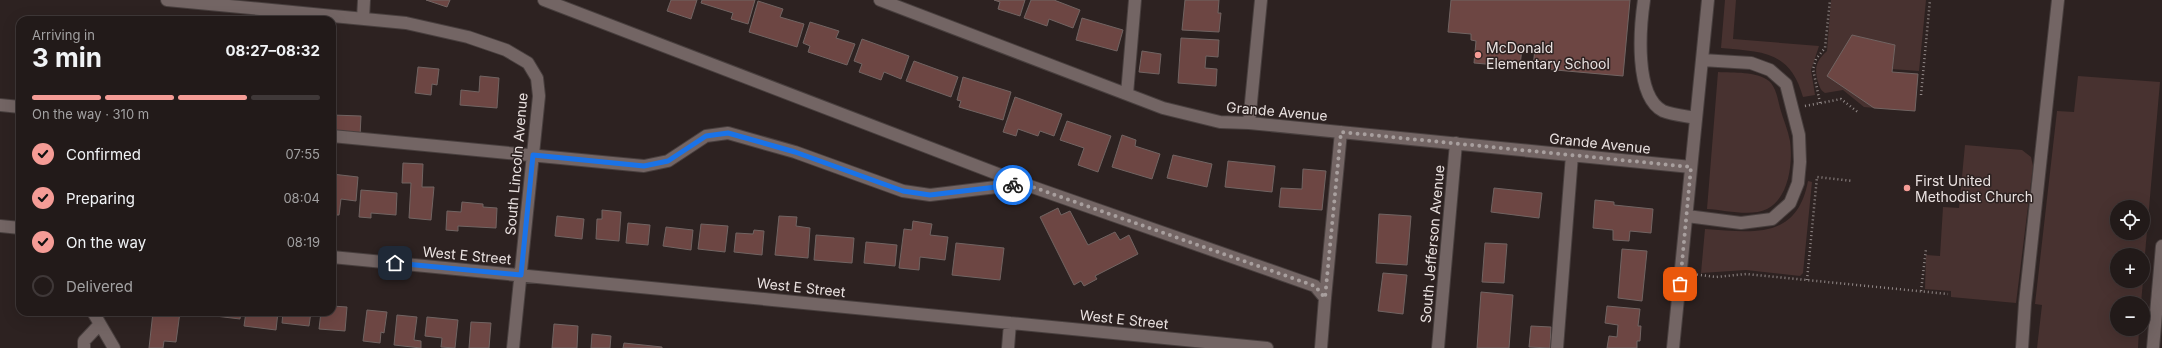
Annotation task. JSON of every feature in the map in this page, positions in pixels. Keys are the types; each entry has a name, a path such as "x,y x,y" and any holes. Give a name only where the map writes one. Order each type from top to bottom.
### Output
{"street":[{"path":"167,0 332,16"},
{"path":"336,16 363,19 364,0"},
{"path":"544,0 1024,184 1315,286 1325,298"},
{"name":"Grande Avenue","path":"880,0 1163,108 1220,122 1249,123 1691,167"},
{"path":"1127,94 1135,0"},
{"path":"1249,123 1261,0"},
{"path":"1644,0 1640,62 1648,94 1662,110 1696,118"},
{"path":"1673,348 1708,0"},
{"path":"2022,348 2026,295 2058,0"},
{"name":"South Lincoln Avenue","path":"363,19 406,23 468,36 506,50 528,63 537,78 539,96 514,348"},
{"path":"1686,216 1741,223 1772,219 1790,203 1798,183 1800,162 1799,135 1786,84 1770,70 1751,63 1702,60"},
{"path":"0,105 16,107"},
{"path":"1321,348 1341,132"},
{"path":"336,136 644,166 668,161 706,136 728,133 795,152 903,191 930,195 1024,184"},
{"name":"South Jefferson Avenue","path":"1438,348 1456,144"},
{"path":"1557,348 1572,156"},
{"path":"0,226 16,228"},
{"path":"2153,348 2159,315 2162,246"},
{"name":"West E Street","path":"336,257 1267,348"},
{"path":"95,316 114,348"},
{"path":"1008,348 1010,323"},
{"path":"84,348 84,341 100,324"}],"path":[{"path":"1820,103 1813,69 1816,59 1825,48 1830,0"},
{"path":"1921,95 1930,0"},
{"path":"1804,106 1841,99 1859,113"},
{"path":"1807,280 1817,178 1853,181"},
{"path":"1921,291 1926,249"},
{"path":"1681,273 1716,276 1746,274 1948,294"}],"shaded area":[{"path":"1725,0 1736,0 1733,39 1819,46 1811,70 1815,95 1803,97 1790,70 1782,62 1772,56 1762,53 1721,48"},
{"path":"1831,0 1926,0 1919,71 1892,69 1895,45 1852,35 1874,108 1864,107 1843,90 1825,93 1820,87 1816,69 1820,58 1827,51"},
{"path":"1718,72 1745,73 1764,78 1769,81 1776,94 1790,141 1790,169 1785,188 1780,197 1774,204 1761,211 1746,213 1707,209"},
{"path":"2078,76 2160,82 2150,200 2110,200 2110,240 2146,240 2146,248 2110,248 2110,288 2142,288 2142,296 2110,296 2110,336 2139,336 2138,348 2037,348 2042,305 2035,304 2057,111 2074,112"},
{"path":"1965,145 2022,150 2031,157 2033,166 2016,303 1951,297 1951,291 1925,289 1926,255 1940,256 1943,207 1959,208"},
{"path":"1808,181 1812,182 1803,273 1800,276 1746,270 1701,273 1705,229 1755,231 1770,229 1783,223 1794,214 1802,200"}],"building":[{"path":"426,0 450,0 447,7"},
{"path":"671,0 697,0 691,19 667,11"},
{"path":"702,0 755,0 748,24 731,19 733,13 701,3"},
{"path":"994,0 1025,0 1020,16 998,9 1000,2"},
{"path":"1031,0 1054,0 1080,10 1073,28 1049,19 1047,26 1024,18"},
{"path":"1185,0 1219,0 1218,13 1221,13 1219,32 1182,30"},
{"path":"1451,0 1630,0 1623,76 1533,68 1535,48 1522,47 1520,67 1474,63 1476,41 1471,40 1471,34 1448,32"},
{"path":"758,1 783,9 780,17 804,24 797,47 749,32"},
{"path":"1082,18 1123,30 1117,51 1076,40"},
{"path":"810,22 839,31 836,38 855,44 847,65 808,52 810,46 803,43"},
{"path":"1852,35 1895,45 1892,72 1918,74 1915,111 1874,108 1827,76"},
{"path":"1181,38 1219,40 1218,57 1206,56 1205,68 1217,69 1216,86 1178,83"},
{"path":"862,39 909,56 901,79 884,72 881,80 859,72 862,64 854,61"},
{"path":"1142,51 1161,54 1159,74 1139,72"},
{"path":"914,61 958,77 951,97 906,81"},
{"path":"418,67 439,69 437,85 432,84 431,95 415,93"},
{"path":"480,76 499,78 497,108 460,105 461,90 479,92"},
{"path":"963,77 1011,92 1003,120 959,107 961,101 957,100"},
{"path":"1015,97 1062,114 1054,136 1040,131 1038,136 1018,129 1016,136 1003,132"},
{"path":"336,115 361,116 360,136 336,135"},
{"path":"1067,121 1111,136 1098,172 1078,165 1084,148 1060,140"},
{"path":"1122,135 1136,140 1135,146 1160,154 1152,179 1112,167"},
{"path":"1173,155 1212,164 1207,187 1167,178"},
{"path":"1228,161 1275,166 1272,192 1225,187"},
{"path":"403,163 423,164 422,187 434,187 431,220 409,218 411,183 402,183"},
{"path":"1303,169 1326,171 1322,210 1279,207 1281,188 1302,189"},
{"path":"336,174 358,177 356,201 341,199 339,215 336,215"},
{"path":"1494,188 1542,193 1539,218 1491,212"},
{"path":"361,190 397,193 396,215 371,213 371,218 359,217"},
{"path":"1595,200 1614,202 1614,205 1653,209 1651,233 1630,231 1629,241 1613,240 1613,230 1593,228"},
{"path":"462,202 483,204 483,207 497,208 496,228 458,226 458,231 446,230 447,211 461,212"},
{"path":"1058,208 1061,215 1070,211 1088,245 1115,232 1120,240 1129,235 1138,254 1095,276 1097,279 1084,286 1081,281 1074,285 1040,217"},
{"path":"602,210 621,212 619,241 596,239 597,219 602,219"},
{"path":"1379,214 1411,216 1407,265 1376,263"},
{"path":"557,216 584,219 582,239 555,236"},
{"path":"779,216 797,217 796,226 810,228 808,258 775,255"},
{"path":"913,221 932,224 930,235 948,237 945,260 920,257 919,270 899,268 904,229 912,230"},
{"path":"628,223 650,225 648,245 626,243"},
{"path":"701,224 728,226 725,252 698,249"},
{"path":"666,227 693,230 691,250 663,246"},
{"path":"754,230 764,231 762,255 734,252 736,233 753,234"},
{"path":"816,235 854,238 852,263 814,260"},
{"path":"866,242 897,245 895,266 864,263"},
{"path":"956,243 1004,248 1000,280 952,275"},
{"path":"1485,243 1507,244 1504,283 1482,282"},
{"path":"1622,249 1647,251 1642,301 1618,298"},
{"path":"1383,273 1407,275 1403,314 1378,311"},
{"path":"1481,292 1513,295 1509,348 1477,348"},
{"path":"336,306 347,307 345,331 319,329 321,316 336,316"},
{"path":"1607,306 1640,309 1638,326 1641,326 1640,341 1637,341 1637,348 1607,348 1609,336 1617,337 1618,325 1605,323"},
{"path":"367,310 387,312 384,333 381,332 380,343 363,341"},
{"path":"397,315 417,317 414,340 421,341 421,348 394,345"},
{"path":"153,316 179,316 176,342 164,341 163,348 149,348"},
{"path":"215,316 240,316 240,319"},
{"path":"245,316 278,316 276,330 244,326"},
{"path":"283,316 310,316 309,326 282,323"},
{"path":"427,317 458,320 455,348 441,347 442,338 425,336"},
{"path":"471,322 491,323 489,348 469,348"},
{"path":"554,324 578,326 577,348 552,348"},
{"path":"1531,326 1551,327 1550,348 1529,347"},
{"path":"592,334 611,336 610,348 591,348"},
{"path":"624,343 662,347 662,348 623,348"}],"way so far":[{"path":"1013,185 1024,184 1315,286 1325,298 1341,132 1691,167 1680,284"}],"place":[{"name":"McDonald Elementary School","path":"1478,55"},
{"name":"First United Methodist Church","path":"1907,188"}],"route":[{"path":"395,263 521,275 533,155 644,166 668,161 683,149 706,136 728,133 795,152 903,191 930,195 1013,185"}]}
